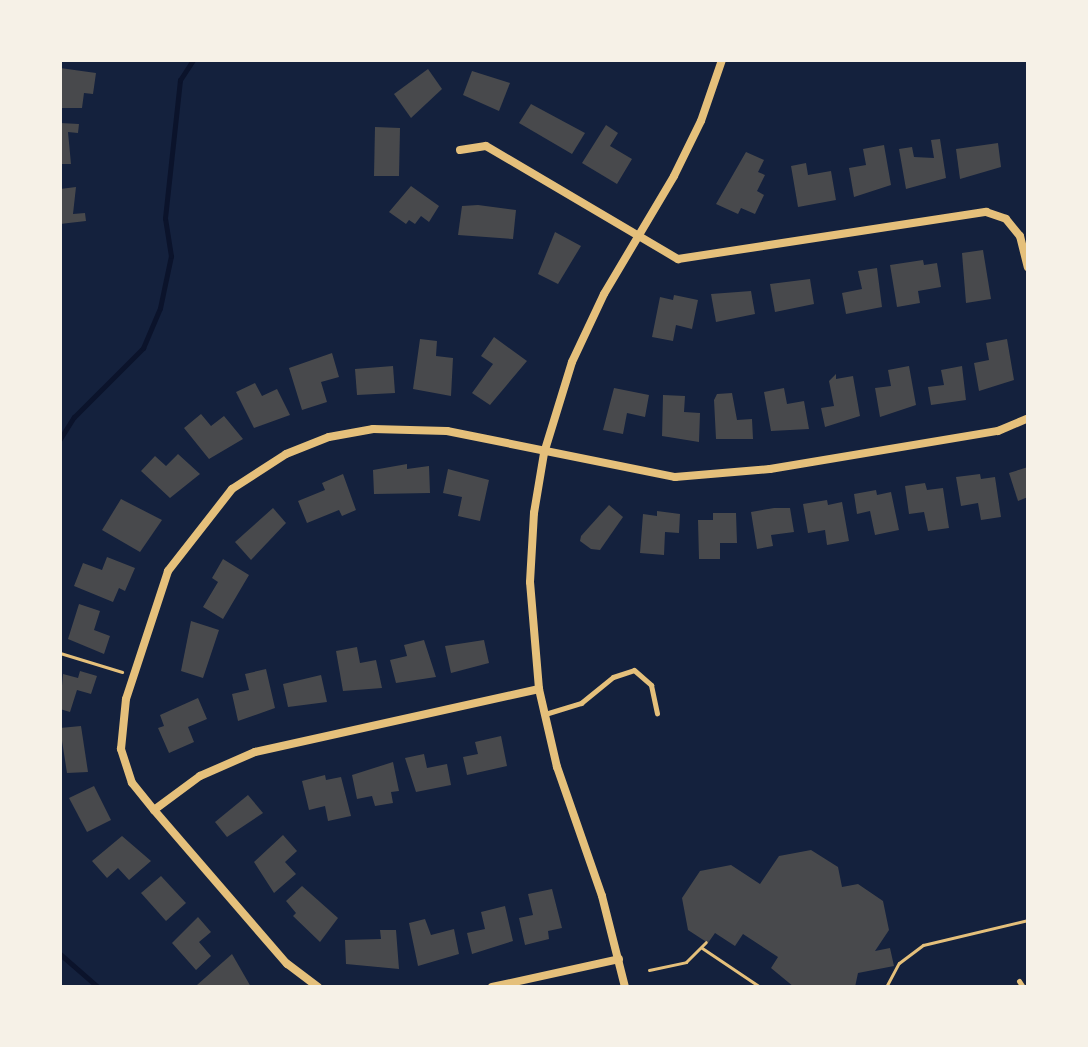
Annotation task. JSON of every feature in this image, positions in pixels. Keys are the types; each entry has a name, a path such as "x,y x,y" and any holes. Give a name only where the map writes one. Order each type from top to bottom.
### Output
{"street":[{"path":"625,987 544,714 530,582 544,453 572,362 701,121 722,60"},
{"path":"460,150 486,146 678,259 986,212 1006,219 1020,236 1028,267"},
{"path":"318,987 287,964 154,810 132,783 121,749 119,725 154,604 186,542 232,489 286,454 329,437 412,427 675,477 725,475 998,431 1028,418"},
{"path":"154,810 200,776 255,752 539,689"},
{"path":"492,987 619,959"}],"lane":[{"path":"544,714 581,703 613,677 634,670 651,685 657,713"},
{"path":"1019,981 1023,987"}],"path":[{"path":"60,653 133,675"},
{"path":"886,987 899,963 923,945 1028,920"},
{"path":"649,970 686,962 706,942"},
{"path":"702,948 760,987"}],"building":[{"path":"60,68 96,73 93,94 84,93 82,108 60,108"},
{"path":"428,69 442,89 411,118 394,94"},
{"path":"472,71 510,83 499,111 463,95"},
{"path":"531,104 585,133 572,154 519,123"},
{"path":"60,123 79,124 78,133 68,132 71,164 60,164"},
{"path":"606,125 618,133 610,146 632,159 617,184 582,163"},
{"path":"375,127 400,128 399,176 374,176"},
{"path":"940,139 946,178 906,189 899,149 912,147 914,157 934,158 931,140"},
{"path":"998,143 1001,167 960,179 956,149"},
{"path":"884,145 891,185 854,197 849,168 866,165 863,149"},
{"path":"746,152 764,160 758,172 765,175 757,191 764,195 755,214 741,208 738,214 716,204"},
{"path":"806,163 808,175 831,171 836,200 798,207 791,166"},
{"path":"411,186 439,206 429,222 421,216 415,224 409,220 406,224 389,212"},
{"path":"76,187 73,214 85,213 86,221 60,224 60,189"},
{"path":"462,206 516,210 513,239 458,235"},
{"path":"555,232 581,246 558,284 538,274"},
{"path":"983,250 991,299 966,303 962,253"},
{"path":"923,260 924,265 937,263 941,287 918,291 920,303 897,307 890,265"},
{"path":"877,268 882,307 846,314 842,293 862,289 858,271"},
{"path":"810,279 814,304 775,312 770,284"},
{"path":"751,291 755,314 716,322 711,294"},
{"path":"674,295 698,300 692,329 676,325 673,341 652,337 660,297 673,300"},
{"path":"494,337 527,361 490,405 472,393 493,364 481,356"},
{"path":"420,339 437,341 436,356 453,358 451,396 413,389"},
{"path":"1007,339 1014,380 979,391 974,363 989,360 986,343"},
{"path":"332,353 339,377 321,382 327,402 302,410 289,368"},
{"path":"393,366 395,393 357,395 355,369"},
{"path":"909,366 916,405 880,417 875,388 891,386 888,370"},
{"path":"962,366 966,400 931,405 928,387 944,385 941,370"},
{"path":"836,374 836,379 853,376 860,416 825,427 821,408 834,406 829,381"},
{"path":"255,383 262,396 277,389 290,415 254,428 236,392"},
{"path":"614,388 649,395 645,417 627,413 623,434 603,430"},
{"path":"784,388 787,404 804,401 809,429 771,431 764,392"},
{"path":"732,393 737,420 752,419 753,439 716,439 714,400 717,394"},
{"path":"663,395 685,396 684,412 700,413 699,442 662,436"},
{"path":"201,414 211,426 224,416 243,439 209,459 184,428"},
{"path":"178,454 200,474 170,498 141,471 155,456 166,466"},
{"path":"407,464 407,469 429,466 430,493 374,494 373,470"},
{"path":"1028,467 1028,497 1018,501 1009,473"},
{"path":"448,469 489,480 480,521 458,516 462,497 443,493"},
{"path":"343,474 356,510 342,516 339,510 307,523 298,501 325,490 322,483"},
{"path":"980,474 981,479 995,477 1001,517 981,520 978,503 961,506 956,477"},
{"path":"925,483 927,490 943,488 949,528 928,531 924,512 909,514 905,486"},
{"path":"876,490 877,495 891,492 899,530 875,535 870,511 857,514 854,494"},
{"path":"121,499 162,520 140,552 102,530"},
{"path":"827,500 828,505 842,502 849,541 827,545 825,530 808,533 803,504"},
{"path":"609,505 623,517 600,550 591,549 580,541 581,536"},
{"path":"273,508 286,523 251,560 235,542"},
{"path":"790,508 794,532 771,535 773,546 757,549 751,512"},
{"path":"657,511 680,514 679,533 665,532 664,555 640,553 643,514 657,516"},
{"path":"713,513 736,513 737,543 720,543 720,559 699,559 698,520 713,520"},
{"path":"107,557 135,568 125,591 119,588 113,602 74,586 83,563 102,570"},
{"path":"223,559 249,575 223,619 203,607 218,582 212,578"},
{"path":"79,604 100,611 94,630 110,636 104,654 68,639"},
{"path":"191,621 219,630 203,678 181,671"},
{"path":"424,640 436,677 396,683 390,660 407,656 404,645"},
{"path":"484,640 489,663 451,673 445,646"},
{"path":"357,647 360,663 376,660 382,688 343,691 336,651"},
{"path":"266,669 275,708 238,721 232,694 249,690 245,674"},
{"path":"80,671 97,676 91,694 77,690 70,712 60,709 63,674 78,678"},
{"path":"321,675 327,702 288,707 283,684"},
{"path":"198,698 207,719 188,727 194,742 169,753 158,728 164,726 160,715"},
{"path":"81,726 88,772 67,773 60,728"},
{"path":"501,736 507,766 467,775 463,757 478,754 475,742"},
{"path":"424,754 427,768 447,764 451,785 416,792 405,758"},
{"path":"393,762 399,791 391,792 393,803 375,806 372,796 357,799 352,775"},
{"path":"325,775 326,780 341,777 351,816 328,821 325,806 309,810 302,781"},
{"path":"94,786 111,820 87,832 69,798"},
{"path":"248,795 263,813 227,837 215,822"},
{"path":"283,835 297,851 285,862 296,874 274,893 254,862"},
{"path":"122,836 151,861 129,880 118,868 107,878 92,861"},
{"path":"811,850 838,867 842,887 858,884 883,901 889,930 875,951 890,948 894,966 858,973 855,987 794,987 771,968 778,957 743,934 735,946 715,933 708,943 688,930 682,898 700,871 731,865 760,884 779,856"},
{"path":"161,876 186,903 166,921 141,893"},
{"path":"302,886 338,918 320,942 293,916 296,913 286,901"},
{"path":"552,889 562,928 548,931 549,939 525,945 519,918 533,915 528,894"},
{"path":"505,906 513,941 472,954 467,933 485,929 481,912"},
{"path":"198,917 211,932 199,942 211,956 196,970 172,943"},
{"path":"425,919 431,935 454,929 459,954 418,966 409,923"},
{"path":"380,930 396,930 399,969 346,964 345,940 381,939"},
{"path":"232,954 251,987 198,987 197,985"}],"waterway":[{"path":"60,439 74,417 143,348 160,308 171,256 165,218 180,80 193,60"},
{"path":"60,954 98,987"}]}
